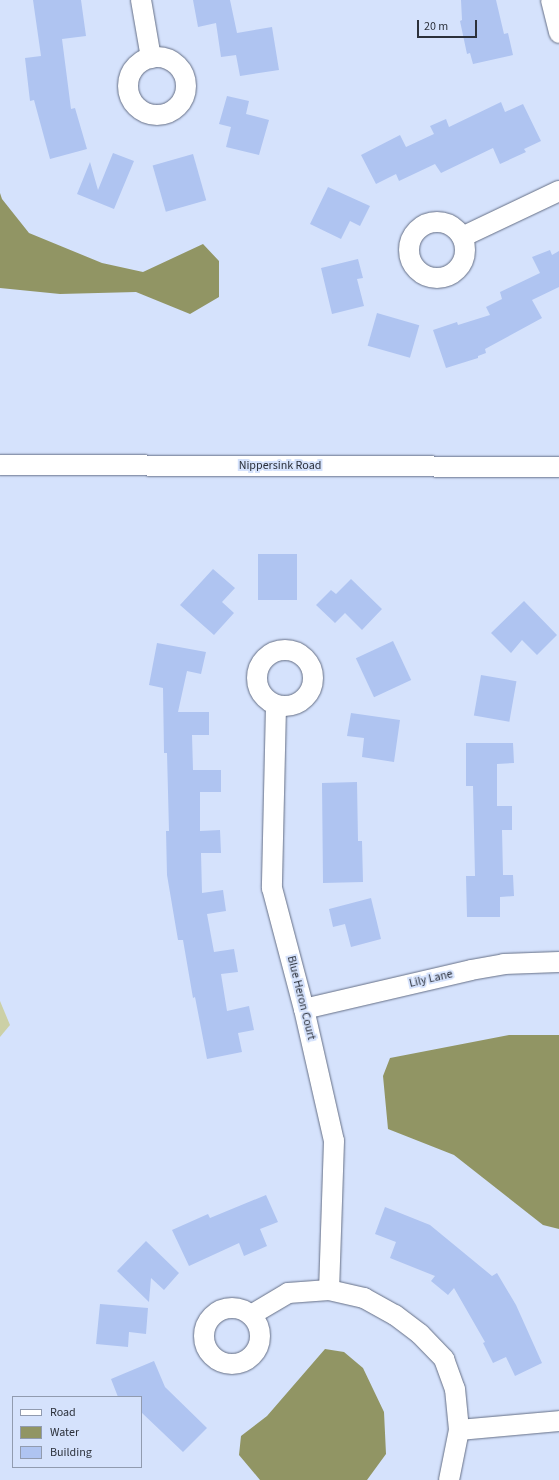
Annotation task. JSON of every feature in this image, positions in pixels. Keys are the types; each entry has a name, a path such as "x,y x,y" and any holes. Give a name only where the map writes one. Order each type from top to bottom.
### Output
{"street":[{"path":"141,0 151,58"},
{"path":"551,0 559,33"},
{"path":"462,238 559,191"},
{"name":"Nippersink Road","path":"0,465 559,467"},
{"name":"Blue Heron Court","path":"276,706 272,888 304,1009 334,1141 329,1290"},
{"name":"Lily Lane","path":"304,1009 471,970 504,964 559,962"},
{"path":"251,1315 288,1293 329,1290 364,1298 395,1315 420,1334 444,1359 455,1389 459,1430 448,1480"},
{"path":"459,1430 559,1421"}],"shaded area":[{"path":"0,1001 10,1025 0,1037"}],"water":[{"path":"0,193 2,199 29,233 102,263 143,272 203,244 219,261 219,297 190,314 136,292 60,294 0,288"},
{"path":"509,1035 559,1035 559,1229 543,1225 454,1155 388,1129 383,1076 390,1058"},
{"path":"325,1349 344,1352 363,1368 384,1412 386,1454 367,1480 260,1480 239,1455 241,1436 267,1416"}],"building":[{"path":"33,0 81,0 86,36 62,39 71,109 75,108 87,149 50,159 34,100 30,101 25,58 41,56"},
{"path":"193,0 230,0 237,33 272,27 279,70 240,76 236,55 221,57 216,23 198,27"},
{"path":"461,0 496,0 504,34 508,33 513,55 473,64 470,53 467,54 460,21 462,20"},
{"path":"227,96 249,101 246,114 269,120 259,155 226,147 231,127 219,124"},
{"path":"501,102 505,112 523,104 541,141 524,149 526,152 500,164 493,148 441,173 435,164 399,181 396,174 376,184 361,155 400,135 406,147 434,134 430,126 446,119 449,127"},
{"path":"113,153 134,161 114,209 77,194 90,162 98,190"},
{"path":"193,154 206,200 166,212 153,166"},
{"path":"328,187 370,206 360,226 350,221 341,239 310,224"},
{"path":"550,250 552,255 559,251 559,287 532,300 542,318 485,349 486,353 478,356 478,358 446,368 433,330 457,322 458,325 490,315 486,307 502,299 500,292 540,273 532,257"},
{"path":"358,259 363,278 357,279 364,306 332,314 321,268"},
{"path":"377,313 419,325 410,358 368,346"},
{"path":"258,554 297,554 297,600 258,600"},
{"path":"213,569 235,588 222,602 234,613 214,635 180,605"},
{"path":"351,579 382,609 362,630 345,613 335,623 316,605 331,590 336,594"},
{"path":"524,601 557,635 537,655 522,640 511,653 491,633"},
{"path":"393,641 411,680 374,697 356,658"},
{"path":"157,643 206,652 201,674 187,671 178,712 209,712 209,735 192,735 193,770 221,770 221,792 200,792 200,831 220,830 221,853 201,853 202,893 223,890 226,911 207,914 214,952 234,949 238,972 221,974 227,1011 249,1006 254,1030 238,1033 242,1052 207,1059 195,997 193,998 183,940 178,940 167,875 166,831 169,831 167,753 164,753 163,688 149,685"},
{"path":"481,675 516,681 509,722 474,715"},
{"path":"351,713 400,720 394,762 362,757 364,738 347,736"},
{"path":"466,743 513,743 514,763 497,764 497,806 512,806 512,830 502,830 503,875 513,875 514,896 500,897 500,917 467,917 466,876 475,876 473,786 466,786"},
{"path":"357,782 358,841 362,841 363,882 323,883 322,783"},
{"path":"371,898 381,939 351,947 345,924 333,927 329,909"},
{"path":"266,1195 278,1222 260,1229 267,1246 244,1256 239,1243 189,1266 172,1230 208,1214 210,1218"},
{"path":"385,1207 430,1225 492,1276 497,1273 516,1305 542,1363 515,1376 506,1357 493,1363 483,1343 485,1342 454,1288 448,1295 431,1281 435,1276 390,1258 396,1242 375,1234"},
{"path":"146,1241 179,1273 164,1290 151,1278 149,1302 117,1271"},
{"path":"100,1304 148,1308 146,1334 129,1332 128,1347 96,1344"},
{"path":"154,1361 165,1387 207,1428 183,1452 142,1413 142,1396 118,1396 111,1379"}]}
